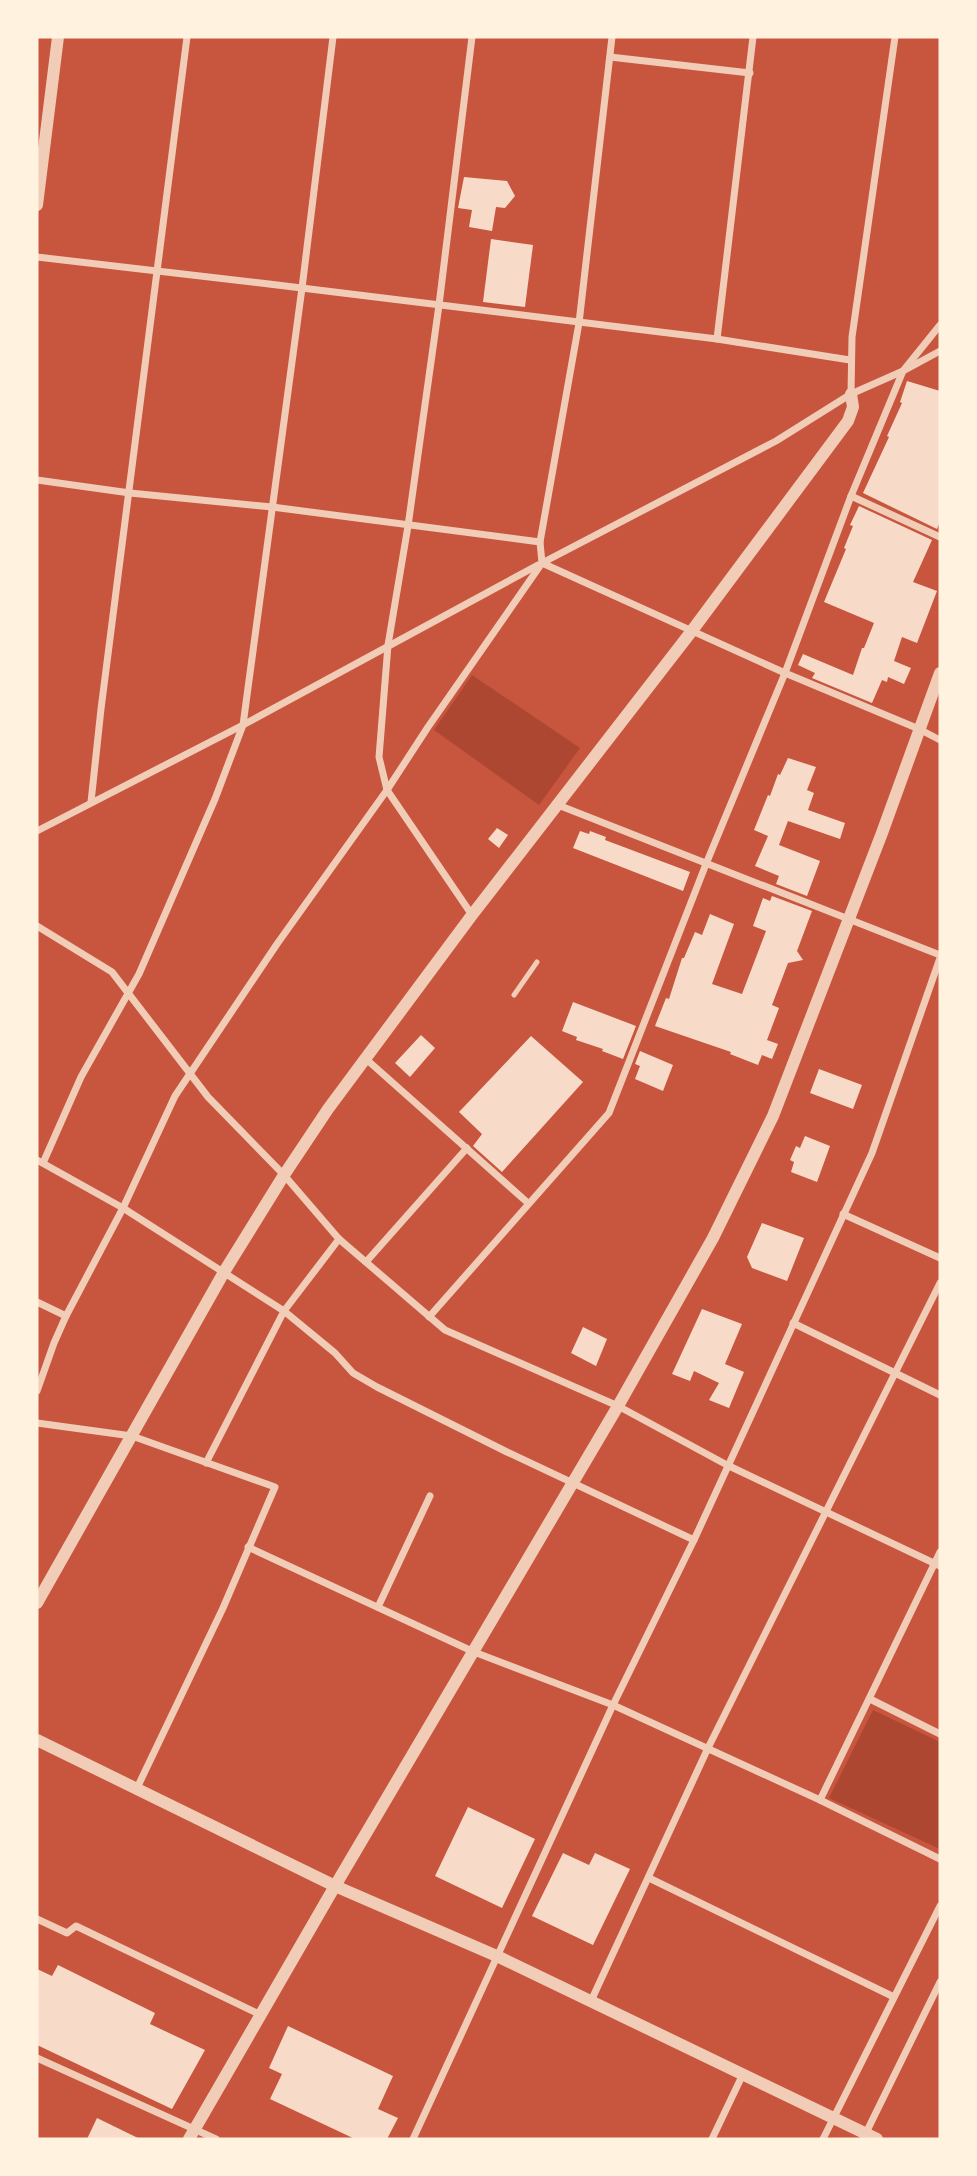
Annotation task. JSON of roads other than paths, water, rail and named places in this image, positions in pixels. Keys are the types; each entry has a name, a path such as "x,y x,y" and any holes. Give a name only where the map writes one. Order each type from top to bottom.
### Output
{"street":[{"path":"37,205 58,37"},
{"path":"91,802 187,37"},
{"path":"333,37 303,288 243,725 215,799 139,974 81,1077 40,1161 123,1208 284,1311 335,1353 353,1373 430,1414 694,1540"},
{"path":"472,37 439,305 408,526 388,645 379,757 387,790 472,915"},
{"path":"37,1391 66,1316 123,1208 175,1096 277,944 387,790 542,564 540,542 579,323 612,37"},
{"path":"716,340 754,37"},
{"path":"37,1603 224,1272 328,1109 848,421 853,407 850,360 895,37"},
{"path":"610,57 750,74"},
{"path":"37,257 716,340 850,360"},
{"path":"429,1317 609,1113 902,371 940,325"},
{"path":"37,831 243,725 388,645 776,441 851,394 940,351"},
{"path":"37,480 540,542"},
{"path":"851,496 940,537"},
{"path":"542,564 940,740"},
{"path":"192,2134 574,1482 713,1238 773,1116 882,833 940,673"},
{"path":"413,2139 872,1153 940,956 558,805"},
{"path":"37,926 112,972 208,1097 284,1175 339,1239 445,1330 618,1406 727,1465 937,1564"},
{"path":"366,1059 528,1203"},
{"path":"366,1262 467,1148"},
{"path":"843,1214 940,1258"},
{"path":"206,1463 284,1311 339,1239"},
{"path":"591,2001 708,1748 940,1283"},
{"path":"37,1302 66,1316"},
{"path":"793,1323 940,1395"},
{"path":"37,1423 132,1436 275,1487 223,1608 137,1788"},
{"path":"378,1607 430,1496"},
{"path":"248,1547 474,1652 613,1705 820,1800 940,1859"},
{"path":"820,1800 937,1564 940,1552"},
{"path":"870,1699 940,1734"},
{"path":"37,1740 335,1886 499,1957 869,2137 940,1982"},
{"path":"649,1878 894,1997"},
{"path":"823,2139 940,1906"},
{"path":"37,1919 67,1933 76,1926 261,2015"},
{"path":"37,2058 192,2134 216,2139"},
{"path":"712,2139 743,2074"}],"lane":[{"path":"514,995 537,962"}]}
